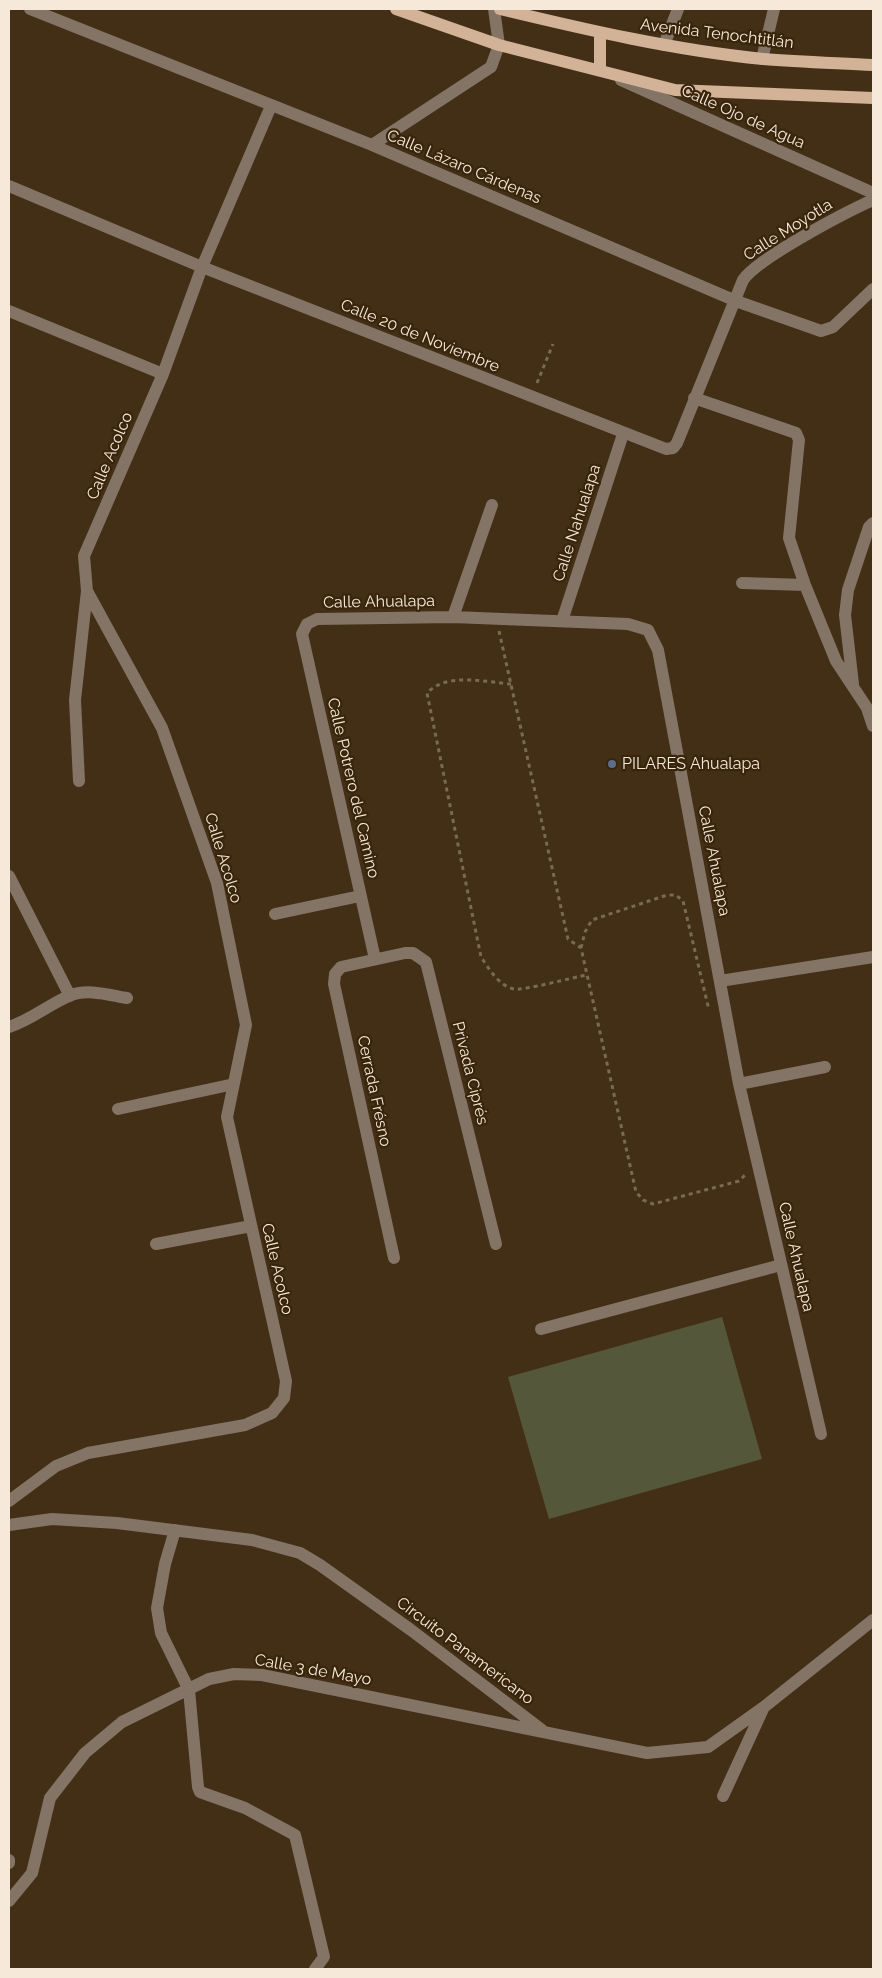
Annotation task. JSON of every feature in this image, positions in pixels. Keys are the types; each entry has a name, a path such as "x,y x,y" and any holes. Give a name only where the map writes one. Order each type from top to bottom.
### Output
{"main road":[{"path":"396,9 499,44 675,90 873,98"},
{"name":"Avenida Tenochtitlán","path":"500,9 600,33 664,45 762,59 873,65"},
{"path":"600,33 600,70"}],"street":[{"name":"Calle Lázaro Cárdenas","path":"30,9 372,145 736,301 821,331 828,330 873,289"},
{"path":"372,145 491,67 499,44 494,9"},
{"path":"664,45 678,9"},
{"path":"762,59 774,9"},
{"name":"Calle Ojo de Agua","path":"600,70 873,193"},
{"name":"Calle Acolco","path":"9,1501 56,1466 88,1453 245,1425 272,1413 284,1398 286,1381 227,1117 246,1025 217,883 162,728 88,591 84,556 162,374 202,267 270,106"},
{"name":"Calle 20 de Noviembre","path":"9,186 202,267 623,434 666,449 673,448 677,443 694,398 736,301"},
{"name":"Calle Moyotla","path":"736,301 749,272 777,253 873,200"},
{"path":"9,311 162,374"},
{"path":"694,398 796,433 799,440 789,538 805,585 836,661 867,708 873,726"},
{"name":"Calle Nahualapa","path":"562,621 623,434"},
{"path":"453,617 492,505"},
{"path":"854,686 845,615 848,590 869,527 873,523"},
{"path":"742,583 805,585"},
{"path":"79,781 75,700 88,591"},
{"name":"Calle Ahualapa","path":"307,624 317,619 453,617 628,624 648,630 658,650 739,1084 821,1434"},
{"name":"Calle Potrero del Camino","path":"307,624 302,634 375,959"},
{"path":"9,876 70,996"},
{"path":"275,914 360,896"},
{"name":"Privada Ciprés","path":"375,959 413,953 426,962 496,1244"},
{"path":"720,981 873,957"},
{"name":"Cerrada Frésno","path":"375,959 342,967 335,974 334,984 394,1258"},
{"path":"10,1024 38,1015 70,996 96,992 127,998"},
{"path":"739,1084 825,1066"},
{"path":"118,1109 234,1084"},
{"path":"156,1244 251,1226"},
{"path":"540,1329 781,1265"},
{"name":"Circuito Panamericano","path":"9,1525 70,1519 175,1530 252,1540 306,1557 411,1630 545,1732 647,1753 708,1746 764,1707 873,1620"},
{"path":"175,1530 165,1564 157,1608 161,1633 189,1690 198,1787 200,1792 245,1808 295,1836 324,1957 315,1969"},
{"name":"Calle 3 de Mayo","path":"9,1901 32,1873 50,1798 85,1753 122,1722 210,1679 234,1674 262,1675 545,1732"},
{"path":"723,1796 764,1707"}],"path":[{"path":"532,398 553,344"},
{"path":"496,619 568,939 581,948"},
{"path":"511,684 449,681 435,685 427,693 482,957 490,972 503,984 515,989 587,975"},
{"path":"711,1018 683,902 676,895 667,895 592,920 585,932 581,948 636,1192 643,1200 652,1204 738,1182 746,1175 746,1169"}],"green space":[{"path":"722,1317 762,1459 549,1519 508,1377"}],"place":[{"name":"PILARES Ahualapa","path":"612,764"}]}
